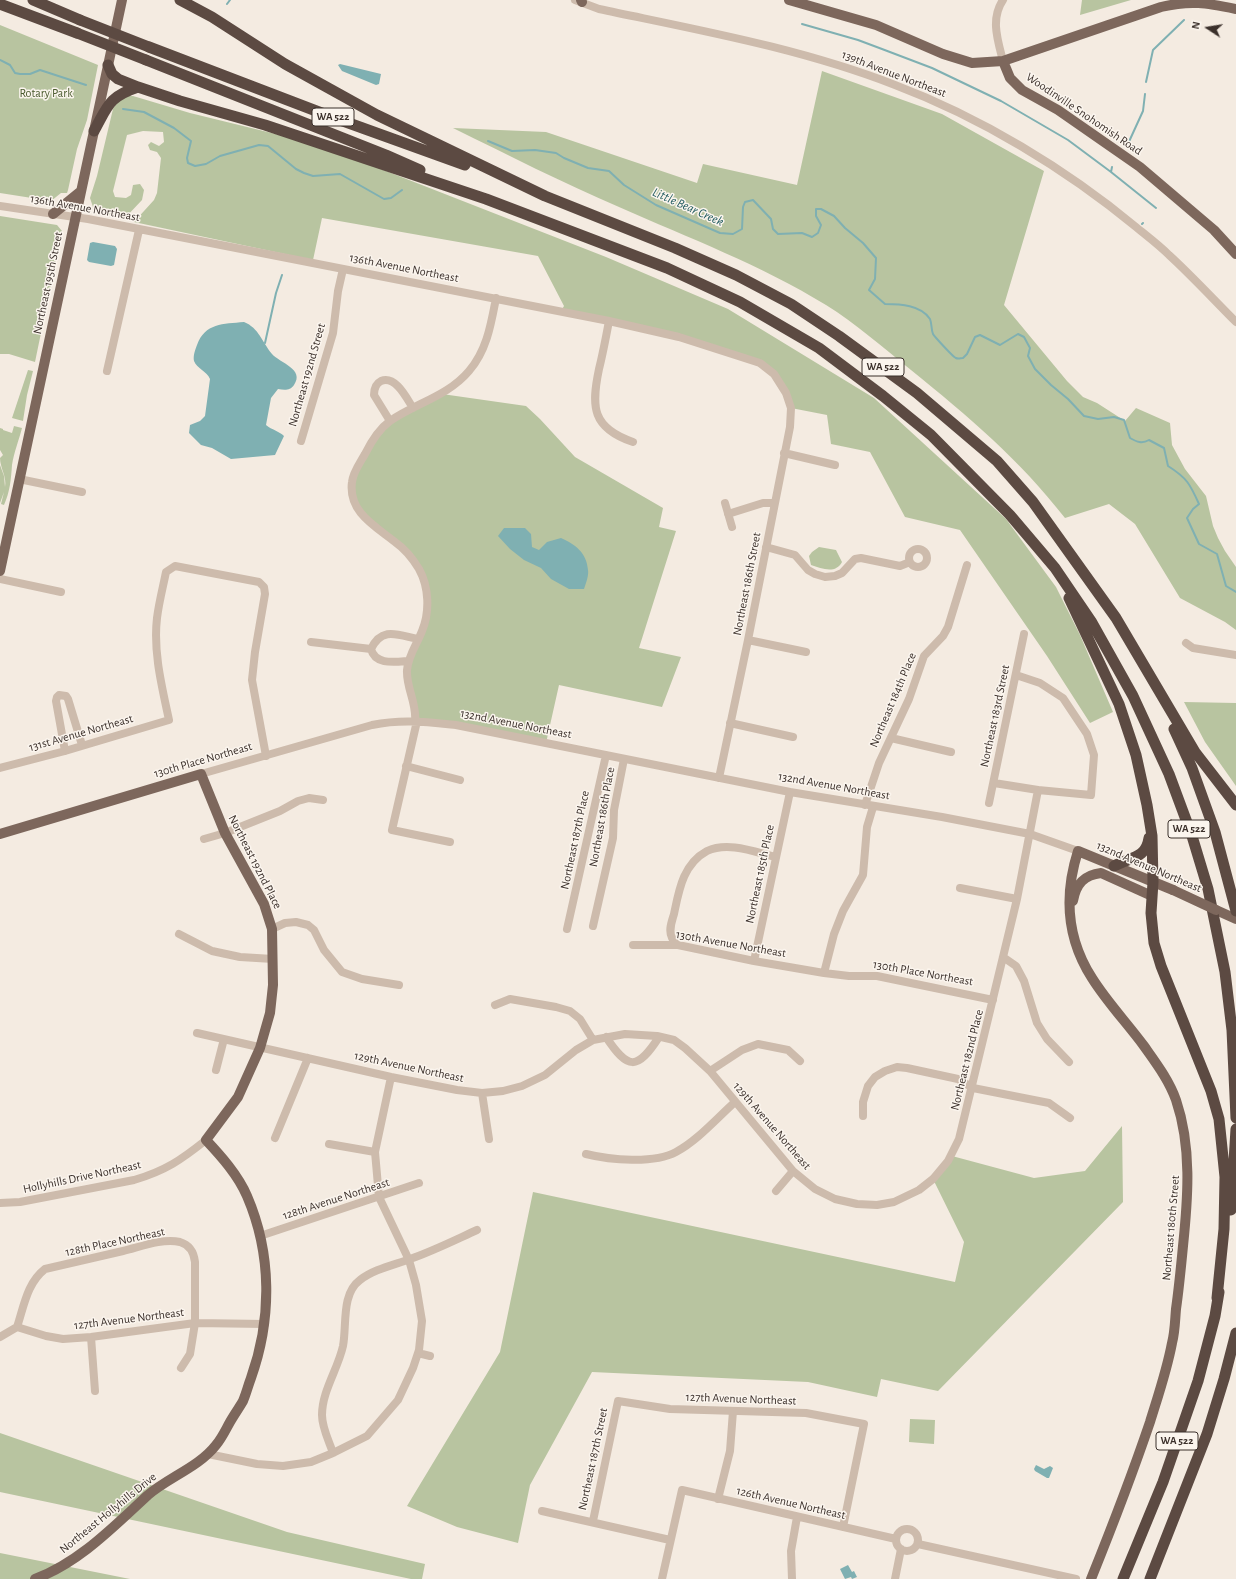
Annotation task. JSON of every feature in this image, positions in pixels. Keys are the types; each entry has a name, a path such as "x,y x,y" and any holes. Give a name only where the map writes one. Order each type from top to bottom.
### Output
{"highway":[{"name":"WA 522","path":"33,0 148,47 332,117 518,184 675,248 736,275 791,304 839,336 917,393 997,461 1033,502 1116,618 1148,675 1192,768 1214,832 1236,911"},
{"path":"181,1 212,18 285,64 377,115 518,184"},
{"name":"WA 522","path":"0,4 386,155 486,199 667,268 740,302 819,348 883,396 931,435 1010,515 1054,568 1091,620 1132,696 1169,774 1192,836 1208,889 1225,972 1232,1030 1236,1118"},
{"path":"108,65 112,74 118,79 138,87 180,101 265,125 486,199"},
{"path":"94,131 105,110 114,98 122,92 138,87"},
{"path":"1054,568 1119,704 1136,755 1150,825 1153,882 1152,923 1157,955 1211,1091 1219,1119 1225,1177 1224,1229 1218,1298"},
{"path":"1148,675 1195,752 1236,805"},
{"path":"1114,866 1122,861 1139,856 1144,852 1148,846 1150,825"},
{"name":"WA 522","path":"1124,1579 1163,1482 1198,1381 1215,1316 1229,1241 1234,1181 1236,1129"},
{"name":"WA 522","path":"1150,1579 1207,1434 1236,1333"}],"main road":[{"name":"Northeast 195th Street","path":"0,571 74,218 122,0"},
{"path":"789,0 876,25 958,60 972,63 1003,61 1161,7 1180,2 1196,2 1236,9"},
{"name":"Woodinville Snohomish Road","path":"1003,61 1010,78 1022,90 1058,110 1140,167 1214,230 1236,254"},
{"path":"53,214 80,192"},
{"name":"Northeast 192nd Place","path":"201,774 225,833 264,904 272,929 273,959 273,985 270,1013 260,1048 238,1098 206,1140"},
{"name":"130th Place Northeast","path":"0,834 201,774"},
{"name":"132nd Avenue Northeast","path":"1078,851 1173,890 1236,919"},
{"name":"Northeast 180th Street","path":"1078,851 1073,866 1069,890 1070,918 1075,941 1086,967 1100,990 1160,1068 1176,1099 1184,1135 1188,1171 1187,1213 1171,1349 1161,1387 1121,1506 1091,1579"},
{"path":"1070,918 1075,890 1081,882 1092,874 1101,873 1152,896"},
{"name":"Northeast Hollyhills Drive","path":"35,1579 67,1563 101,1539 150,1493 208,1454 217,1445 243,1401 259,1356 267,1290 265,1267 260,1236 247,1194 223,1159 206,1140"}],"street":[{"path":"1003,0 997,16 995,30 1003,61"},
{"name":"139th Avenue Northeast","path":"579,1 599,8 824,61 896,85 940,104 1013,143 1074,180 1170,254 1236,322"},
{"name":"136th Avenue Northeast","path":"0,206 53,214 496,298 679,337 760,363 774,374 786,393"},
{"path":"107,371 139,230"},
{"name":"Northeast 192nd Street","path":"301,441 333,333 343,269"},
{"path":"450,842 392,830 416,720 414,701 408,683 408,661 425,621 427,605 426,591 419,570 409,555 396,542 371,524 360,513 353,499 352,480 356,468 381,429 390,421 442,394 456,384 469,371 479,358 486,344 496,298"},
{"path":"609,321 595,390 596,410 605,427 613,434 633,442"},
{"path":"390,421 374,395 374,390 379,382 387,380 393,382 414,408"},
{"name":"Northeast 186th Street","path":"719,778 790,427 791,408 786,393"},
{"path":"784,453 835,465"},
{"path":"20,479 82,492"},
{"path":"724,503 732,527"},
{"path":"728,514 764,503 774,503"},
{"path":"766,547 795,555 808,570 825,577 836,576 842,573 855,559 861,558 900,566 910,562"},
{"name":"Northeast 184th Place","path":"824,972 834,934 863,874 869,806 879,763 892,738 924,656 943,636 948,627 967,565"},
{"name":"131st Avenue Northeast","path":"0,768 65,751 169,720 159,672 156,645 157,618 166,572 175,566 259,582 264,587 265,594 255,652 252,680 266,756"},
{"path":"0,580 60,592"},
{"path":"408,661 380,660 372,654 371,649 379,636 386,634 418,639"},
{"name":"Northeast 183rd Street","path":"989,803 1024,634"},
{"path":"748,640 806,652"},
{"path":"311,642 371,649"},
{"path":"1186,643 1193,648 1236,654"},
{"path":"994,783 1038,790 1091,795 1094,755 1087,734 1063,698 1040,683 1016,675"},
{"path":"65,751 56,701 57,697 60,695 66,696 68,699 82,745"},
{"name":"130th Place Northeast","path":"201,774 372,725 416,720"},
{"name":"132nd Avenue Northeast","path":"416,720 456,725 790,792 942,817 1030,834 1078,851"},
{"path":"730,723 793,737"},
{"path":"892,738 951,752"},
{"name":"Northeast 187th Place","path":"567,929 606,755"},
{"name":"Northeast 186th Place","path":"593,926 613,838 614,810 624,759"},
{"path":"406,766 460,780"},
{"name":"Northeast 182nd Place","path":"942,1169 952,1156 959,1139 973,1088 1017,899 1038,790"},
{"name":"Northeast 185th Place","path":"754,961 790,792"},
{"path":"204,839 225,833 280,811 298,801 309,798 323,800"},
{"path":"678,945 672,938 670,930 679,888 688,869 697,860 707,852 721,847 734,848 776,857"},
{"path":"960,888 1017,899"},
{"path":"272,929 285,923 303,923 308,925 314,930 324,950 342,972 362,979 399,986"},
{"path":"179,934 212,951 240,957 273,959"},
{"name":"130th Avenue Northeast","path":"633,945 678,945 754,961 824,972"},
{"path":"1003,958 1016,966 1024,982 1038,1023 1047,1039 1068,1062"},
{"name":"130th Place Northeast","path":"824,972 849,976 877,976 993,1000"},
{"path":"495,1005 510,999 570,1011 580,1019 593,1040"},
{"name":"129th Avenue Northeast","path":"197,1033 391,1077 482,1094 522,1086 545,1075 576,1050 593,1040 625,1034 659,1037 674,1040 710,1071 793,1171 815,1189 835,1199 858,1204 878,1205 894,1202 919,1190 942,1169"},
{"path":"606,1037 622,1059 631,1062 643,1058 659,1037"},
{"path":"216,1070 224,1039"},
{"path":"710,1071 742,1050 758,1044 788,1050 800,1061"},
{"path":"275,1138 308,1058"},
{"path":"863,1116 864,1102 868,1086 875,1077 885,1071 897,1067 958,1080 973,1088 1049,1103 1070,1118"},
{"path":"208,1454 257,1464 283,1466 311,1462 367,1436 398,1400 413,1368 418,1353 422,1321 416,1285 409,1260 379,1197 375,1152 391,1077"},
{"path":"482,1094 489,1139"},
{"path":"586,1154 605,1159 660,1158 676,1152 693,1140 735,1102"},
{"name":"Hollyhills Drive Northeast","path":"0,1203 20,1202 151,1175 167,1168 206,1140"},
{"path":"329,1144 375,1152"},
{"path":"776,1191 793,1171"},
{"name":"128th Avenue Northeast","path":"260,1236 419,1183"},
{"path":"333,1453 324,1427 322,1416 323,1403 343,1346 348,1298 352,1288 360,1280 387,1267 409,1260 477,1230"},
{"name":"128th Place Northeast","path":"17,1327 31,1283 36,1276 45,1269 149,1244 168,1242 180,1242 190,1247 194,1253 195,1323"},
{"path":"181,1368 190,1354 195,1323"},
{"name":"127th Avenue Northeast","path":"17,1327 46,1336 63,1339 91,1337 195,1323 264,1324"},
{"path":"0,1337 17,1327"},
{"path":"91,1337 95,1391"},
{"path":"418,1353 430,1356"},
{"name":"127th Avenue Northeast","path":"618,1401 670,1409 806,1413 864,1424 843,1527"},
{"name":"Northeast 187th Street","path":"593,1522 618,1401"},
{"path":"718,1499 730,1451 733,1411"},
{"name":"126th Avenue Northeast","path":"670,1540 682,1490 896,1539"},
{"path":"542,1511 670,1540 662,1579"},
{"path":"792,1579 791,1551 797,1517"},
{"path":"908,1528 917,1534 918,1544 911,1550 906,1551 897,1545 896,1539 899,1532 908,1528"},
{"path":"918,1544 1076,1579"},
{"path":"895,1579 901,1549"}],"green space":[{"path":"1082,0 1131,0 1080,15"},
{"name":"Rotary Park","path":"0,25 98,65 87,120 77,149 67,193 61,193 51,201 0,193"},
{"path":"822,71 942,114 1044,171 1004,305 1067,381 1083,397 1097,403 1125,421 1136,408 1170,423 1172,445 1185,469 1206,496 1213,526 1218,538 1236,567 1236,630 1225,622 1180,598 1135,524 1109,504 1065,518 1030,477 973,422 870,336 826,305 776,277 577,188 453,128 546,132 697,183 703,164 797,185"},
{"path":"124,96 133,96 190,113 288,137 340,153 606,257 728,309 874,398 1006,519 1056,587 1080,635 1113,712 1090,723 1047,656 960,530 905,517 870,452 831,444 827,415 791,408 774,374 716,346 561,311 564,306 538,256 322,218 313,260 134,222 154,200 157,193 161,158 157,152 150,150 148,145 151,142 159,146 164,142 163,132 143,131 127,135 113,191 115,197 126,198 131,195 133,185 140,184 144,190 142,200 125,218 99,213 93,207 90,198 97,176 113,109 118,101"},
{"path":"0,216 57,225 62,231 35,362 9,354 0,354"},
{"path":"28,370 33,371 23,421 12,418"},
{"path":"442,394 526,406 575,457 663,508 659,527 676,531 639,648 681,657 662,707 559,685 546,743 417,721 407,672 422,631 426,591 409,555 371,524 353,499 352,480 381,429"},
{"path":"14,426 22,428 14,455 9,490 4,505 1,504 4,492 0,503 0,465 4,476 0,462 0,458 3,455 0,450 0,428 12,433"},
{"path":"819,547 836,550 842,562 839,566 828,570 811,565 809,556"},
{"path":"1184,702 1236,703 1236,786 1205,742"},
{"path":"1122,1126 1123,1202 938,1391 881,1379 877,1397 808,1382 592,1372 530,1485 518,1543 457,1527 407,1506 500,1352 533,1192 955,1282 964,1242 933,1179 952,1156 1034,1178 1085,1171"},
{"path":"910,1419 935,1420 934,1444 909,1442"},
{"path":"0,1433 287,1532 425,1564 422,1579 411,1579 0,1492"},
{"path":"0,1553 130,1579 0,1579"}],"water":[{"path":"340,64 381,74 379,84 376,85 342,71 338,65"},
{"path":"93,242 115,246 117,249 114,265 111,266 89,262 87,260 90,243"},
{"path":"244,322 257,332 272,354 294,371 297,379 291,388 285,390 278,389 271,398 266,425 284,436 275,455 231,459 212,448 201,445 189,433 190,425 200,421 205,416 210,379 207,374 195,364 194,357 200,338 205,332 222,324"},
{"path":"504,528 525,528 531,534 532,547 539,550 547,542 561,538 575,546 583,554 587,564 588,574 584,589 569,589 551,579 541,568 524,560 510,549 498,536"},
{"path":"1036,1465 1044,1469 1050,1466 1053,1468 1049,1478 1035,1471 1034,1469"},
{"path":"848,1565 857,1577 845,1579 840,1569"}],"waterway":[{"path":"227,4 230,0"},
{"path":"1146,82 1153,50 1184,20"},
{"path":"802,24 858,40 932,68 1001,101 1068,140 1111,172"},
{"name":"Little Bear Creek","path":"0,60 10,65 15,73 30,74 40,70 86,85"},
{"path":"1127,146 1143,111 1145,94"},
{"name":"Little Bear Creek","path":"123,109 144,112 174,128 191,141 187,158 188,163 195,166 206,164 220,156 259,145 268,146 296,169 313,176 340,174 384,199 391,198 402,190"},
{"name":"Little Bear Creek","path":"488,141 512,151 535,150 556,153 588,168 609,171 624,185 656,205 720,233 733,234 742,229 743,207 745,202 753,200 771,219 773,229 778,234 802,233 812,237 818,233 821,225 816,216 816,209 821,209 834,216 845,228 863,243 876,258 875,279 869,290 885,304 910,306 926,314 930,319 933,334 954,357 963,358 967,354 975,337 980,335 1000,345 1018,334 1024,337 1030,348 1028,356 1035,369 1084,416 1098,419 1114,417 1124,420 1130,438 1140,442 1149,440 1164,448 1168,466 1184,478 1193,491 1199,504 1193,509 1187,518 1199,544 1217,554 1226,586 1236,592"},
{"path":"1112,167 1111,172 1156,208"},
{"path":"265,343 276,293 282,275"}]}
